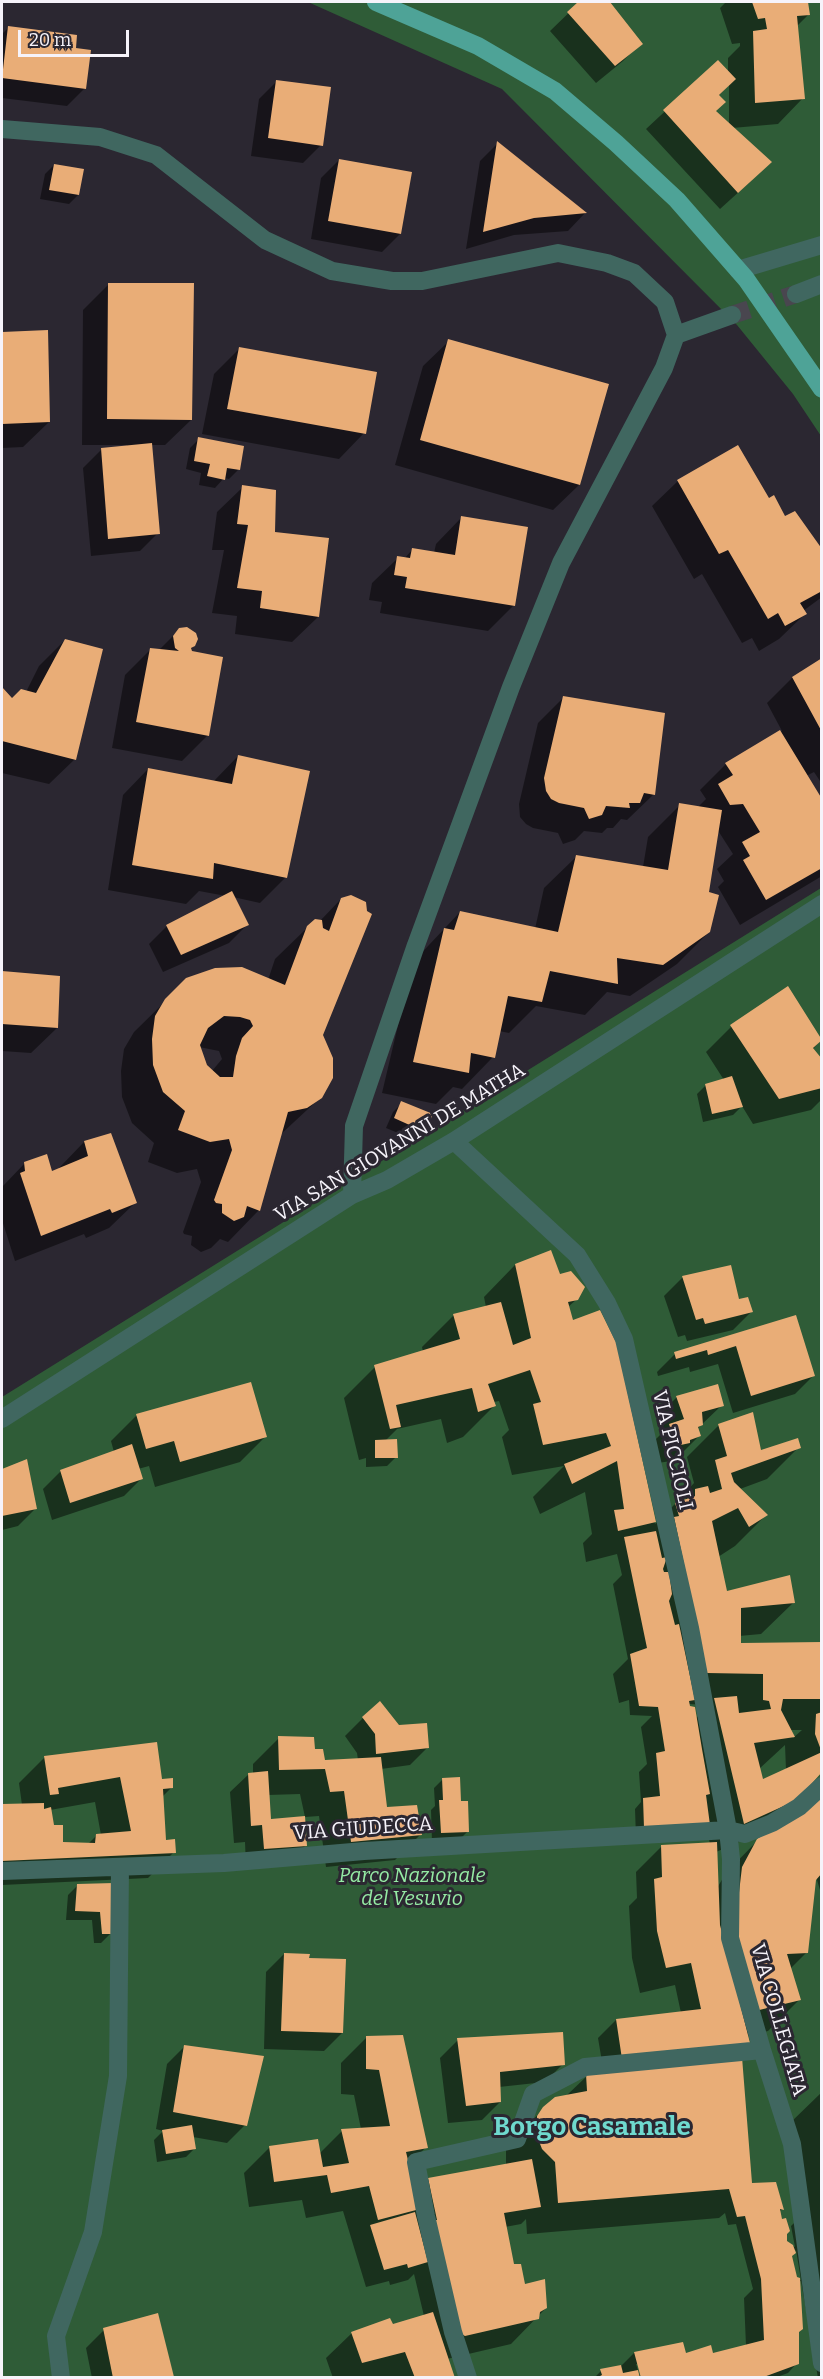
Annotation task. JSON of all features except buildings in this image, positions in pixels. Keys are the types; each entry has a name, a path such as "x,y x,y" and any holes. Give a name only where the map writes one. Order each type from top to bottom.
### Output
{"main road":[{"path":"376,2 478,46 555,91 616,143 677,200 738,270 822,389"}],"street":[{"path":"2,129 100,137 156,155 265,240 332,271 392,281 422,280 558,253 607,263 633,273 665,302 676,335 664,368 561,563 511,687 416,945 354,1126 352,1195"},
{"path":"738,270 822,244"},
{"path":"796,294 822,284"},
{"path":"676,335 732,315"},
{"name":"VIA SAN GIOVANNI DE MATHA","path":"2,1419 352,1195 387,1180 454,1141 822,904"},
{"name":"VIA PICCIOLI","path":"454,1141 577,1255 607,1304 624,1340 690,1628 728,1830"},
{"name":"VIA GIUDECCA","path":"2,1871 224,1863 388,1849 728,1830 745,1834 772,1823 799,1807 822,1786"},
{"name":"VIA COLLEGIATA","path":"728,1830 731,1859 730,1938 792,2144 822,2363"},
{"path":"60,2378 56,2336 93,2232 118,2076 120,1867"},
{"path":"468,2378 453,2332 416,2162 517,2139 533,2094 585,2067 762,2050"}],"green space":[{"path":"308,2 821,2 821,436 793,394 737,325 502,89"},
{"name":"Parco Nazionale del Vesuvio","path":"821,888 821,2377 2,2377 2,1397"}],"tunnel":[{"path":"732,315 796,294"}],"district":[{"name":"Borgo Casamale","path":"592,2128"}]}
